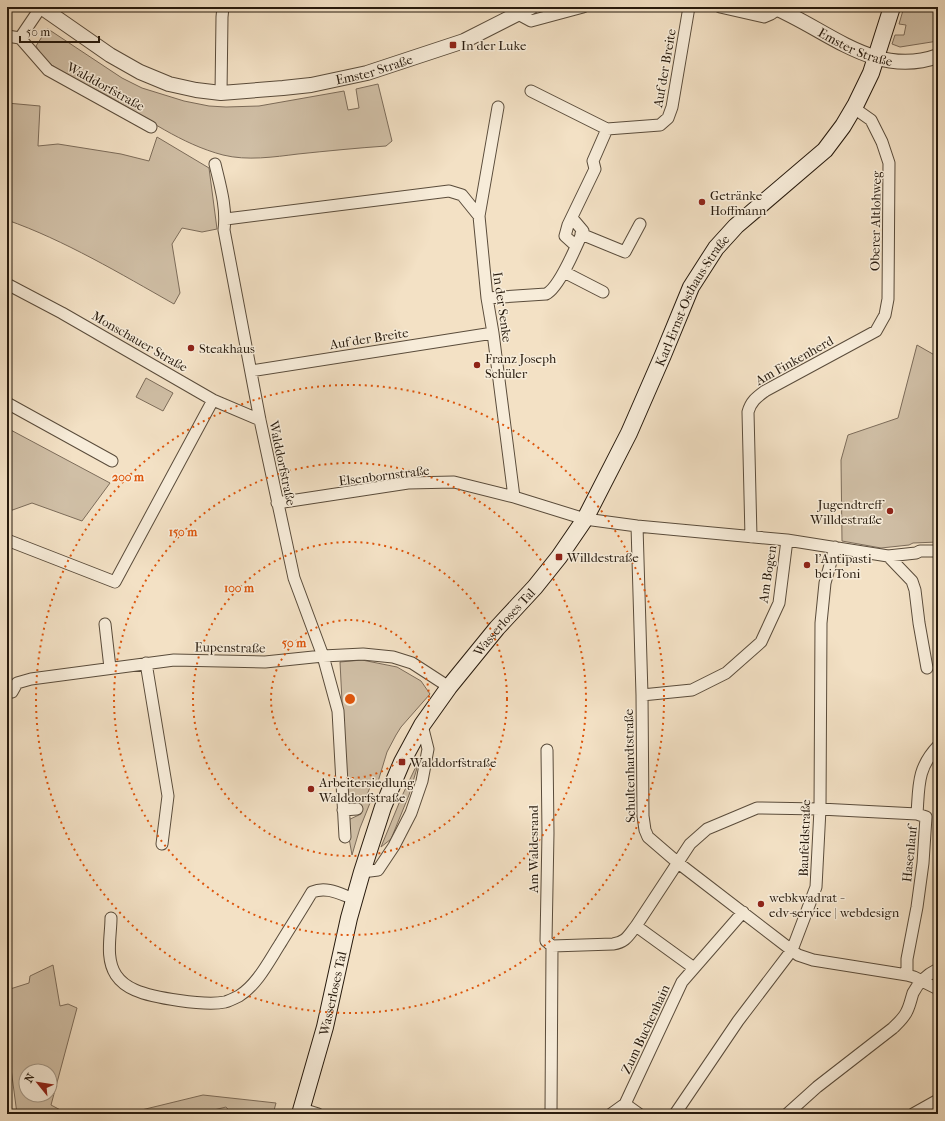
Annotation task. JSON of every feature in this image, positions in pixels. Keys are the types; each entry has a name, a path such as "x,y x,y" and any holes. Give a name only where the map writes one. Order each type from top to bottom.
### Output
{"main road":[{"name":"Karl-Ernst-Osthaus-Straße","path":"585,519 629,433 691,287 716,248 736,226 825,150 843,126 854,108 871,73 892,7"},
{"name":"Wasserloses Tal","path":"301,1111 325,1027 354,899 384,807 402,762 422,725 449,687 497,628 535,587 559,557 585,519"}],"street":[{"name":"Emster Straße","path":"41,7 110,55 140,72 169,84 196,90 221,93 311,85 367,73 464,41 532,7"},
{"path":"7,36 20,38 41,7"},
{"path":"518,14 531,21 583,7"},
{"name":"Auf der Breite","path":"607,129 660,125 668,118 672,107 689,7"},
{"name":"Emster Straße","path":"720,7 764,17 771,14 775,8 851,48 891,62 906,63 928,60 938,56"},
{"path":"221,93 222,12"},
{"name":"Walddorfstraße","path":"20,38 48,70 151,127"},
{"path":"531,91 607,129 593,161 595,169 565,236 576,246"},
{"name":"In der Senke","path":"498,107 479,216 487,298 493,332 514,497"},
{"name":"Oberer Altlohweg","path":"854,108 870,120 882,142 889,163 888,299"},
{"name":"Walddorfstraße","path":"215,164 226,219 224,230 277,503 294,578 323,656 338,711 345,837"},
{"path":"226,219 449,191 462,195 479,216"},
{"path":"487,298 546,294 551,292 564,272 583,231 572,218"},
{"path":"581,234 625,252 640,224"},
{"path":"564,272 603,292"},
{"name":"Monschauer Straße","path":"7,284 62,313 213,400 260,420"},
{"name":"Am Finkenherd","path":"751,537 748,412 750,405 755,398 765,390 876,331 886,315 888,299"},
{"name":"Auf der Breite","path":"251,372 493,332"},
{"path":"7,540 115,582 213,400"},
{"path":"7,403 112,461"},
{"name":"Elsenbornstraße","path":"277,503 408,483 454,482 514,497 585,519"},
{"path":"585,519 637,526 787,540 888,556 916,553 920,551 938,551"},
{"name":"Schultenhardtstraße","path":"637,526 642,695 642,816 648,837 677,862 798,954 813,960 906,975 938,989"},
{"name":"Am Bogen","path":"642,695 692,690 726,673 761,642 779,603 787,540"},
{"name":"Baufeldstraße","path":"675,1114 738,1020 792,950 816,886 820,809 821,623 825,583 835,547"},
{"path":"888,556 912,581 916,590 919,623 927,668"},
{"path":"105,624 110,668"},
{"name":"Eupenstraße","path":"12,692 17,683 31,679 146,663 174,660 265,662 323,656 363,654 393,657 412,663 449,687"},
{"path":"146,663 168,796 162,844"},
{"path":"362,872 378,870 394,846 411,813 422,781 428,749 422,725"},
{"name":"Hasenlauf","path":"906,975 907,959 917,907 923,863 926,817 917,814 921,774 925,762 938,746"},
{"name":"Am Waldesrand","path":"547,750 548,833 546,941 552,946 551,1114"},
{"path":"552,946 613,944 622,942 636,926 690,844 707,829 757,808 820,809 917,814"},
{"path":"343,810 358,809"},
{"path":"111,918 109,951 111,962 116,976 125,984 151,995 206,1003 226,1002 239,996 249,987 274,953 312,892 329,890 354,899"},
{"name":"Zum Buchenhain","path":"625,1104 682,982 743,912"},
{"path":"636,926 694,968"},
{"path":"787,1114 817,1087 893,1028 904,1015 914,991 922,981 938,969"},
{"path":"914,1114 938,1100"},
{"path":"611,1114 625,1104 639,1114"},
{"path":"301,1111 318,1114"}],"shaded area":[{"path":"904,7 938,7 938,41 900,47 892,44 895,35 904,35 906,25 899,24"},
{"path":"47,29 122,78 142,88 184,101 209,106 259,106 344,91 348,110 359,108 356,89 378,84 392,141 386,146 260,158 241,158 223,155 178,137 150,122 110,97 79,82 59,70 42,55 36,46"},
{"path":"7,103 40,106 38,146 58,144 121,154 149,161 157,137 209,168 217,229 202,232 182,228 172,244 180,293 174,304 71,247 7,220"},
{"path":"917,345 938,357 938,542 913,543 909,545 881,548 842,541 841,460 848,435 898,418"},
{"path":"146,378 173,393 163,411 136,397"},
{"path":"7,428 110,483 82,521 32,503 7,512"},
{"path":"362,660 397,667 421,681 430,694 401,727 387,752 377,785 372,782 367,795 372,798 360,828 352,855 346,821 361,814 360,806 350,805 347,800 340,662"},
{"path":"420,758 409,795 391,839 381,847 402,796"},
{"path":"53,965 60,1006 68,1004 77,1008 58,1079 58,1063 18,1063 18,1103 52,1103 51,1105 68,1114 17,1114 7,1038 7,990 29,983 30,976"},
{"path":"203,1095 276,1103 273,1114 232,1114 226,1107 198,1114 125,1114"}],"place":[{"name":"In der Luke","path":"453,45"},
{"name":"Getränke Hoffmann","path":"702,202"},
{"name":"Steakhaus","path":"191,348"},
{"name":"Franz Joseph Schüler","path":"477,365"},
{"name":"Jugendtreff Willdestraße","path":"890,511"},
{"name":"Willdestraße","path":"559,557"},
{"name":"l'Antipasti bei Toni","path":"807,565"},
{"name":"Walddorfstraße","path":"402,762"},
{"name":"Arbeitersiedlung Walddorfstraße","path":"311,789"},
{"name":"webkwadrat - edv-service | webdesign","path":"761,904"}]}
